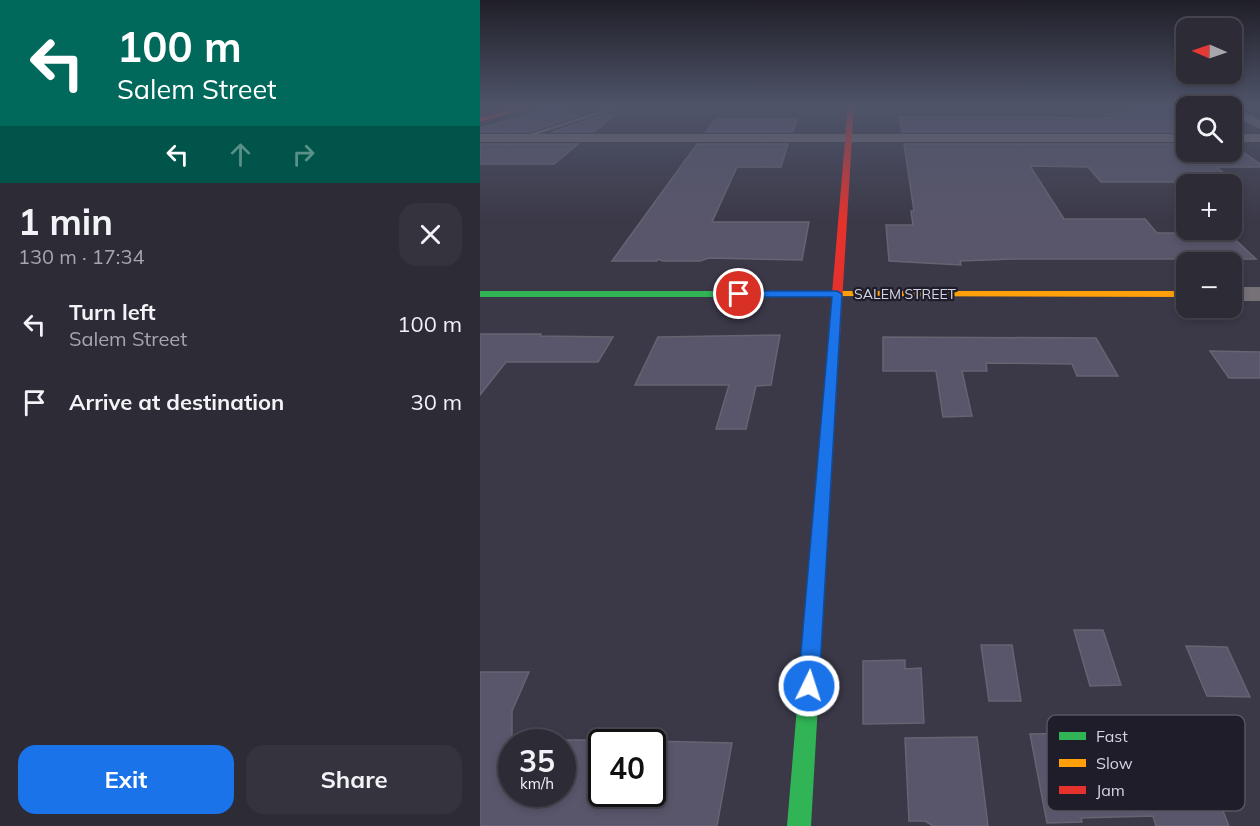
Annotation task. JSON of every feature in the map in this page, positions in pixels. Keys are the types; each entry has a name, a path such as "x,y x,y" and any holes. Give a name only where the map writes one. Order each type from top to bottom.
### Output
{"street":[{"path":"799,826 848,144"},
{"name":"SALEM STREET","path":"480,294 1176,294"},
{"path":"1242,294 1260,294"}],"building":[{"path":"480,144 578,144 554,164 480,164"},
{"path":"697,144 788,144 781,167 737,167 712,222 809,222 802,260 709,258 700,261 658,259 657,261 612,261"},
{"path":"904,144 1176,144 1176,162 1242,162 1242,151 1260,164 1260,167 1216,167 1225,174 1176,174 1176,182 1101,182 1088,167 1030,166 1064,219 1145,219 1157,233 1176,233 1176,240 1236,240 1256,259 1242,259 1242,252 1176,252 1176,259 1013,259 960,261 961,265 889,261 886,225 913,225 911,211 914,211"},
{"path":"480,334 613,337 598,362 506,362 480,395"},
{"path":"780,335 771,385 756,386 746,429 716,429 729,385 635,385 658,337"},
{"path":"883,337 1096,338 1118,376 1077,376 1072,364 986,363 987,371 962,371 972,416 943,417 936,371 883,371"},
{"path":"1210,351 1260,352 1260,378 1229,378"},
{"path":"1074,630 1103,630 1121,685 1090,686"},
{"path":"981,645 1012,645 1021,701 989,701"},
{"path":"1186,646 1227,647 1250,697 1207,696"},
{"path":"905,660 905,669 921,668 924,723 863,724 863,661"},
{"path":"480,672 529,672 512,711 512,729 498,729 498,807 576,807 576,740 588,740 588,807 666,807 666,741 732,743 717,826 480,826"},
{"path":"1030,734 1047,734 1047,811 1223,811 1229,826 1156,826 1153,816 1081,818 1082,822 1047,823"},
{"path":"977,737 988,826 933,826 925,821 909,821 905,738"}],"traffic: fast":[{"path":"480,294 836,294"},
{"path":"799,826 815,600"}],"traffic: slow":[{"path":"836,294 1176,294"}],"traffic: jam":[{"path":"815,600 848,144"}],"route":[{"path":"739,294 837,294 809,686"}]}
